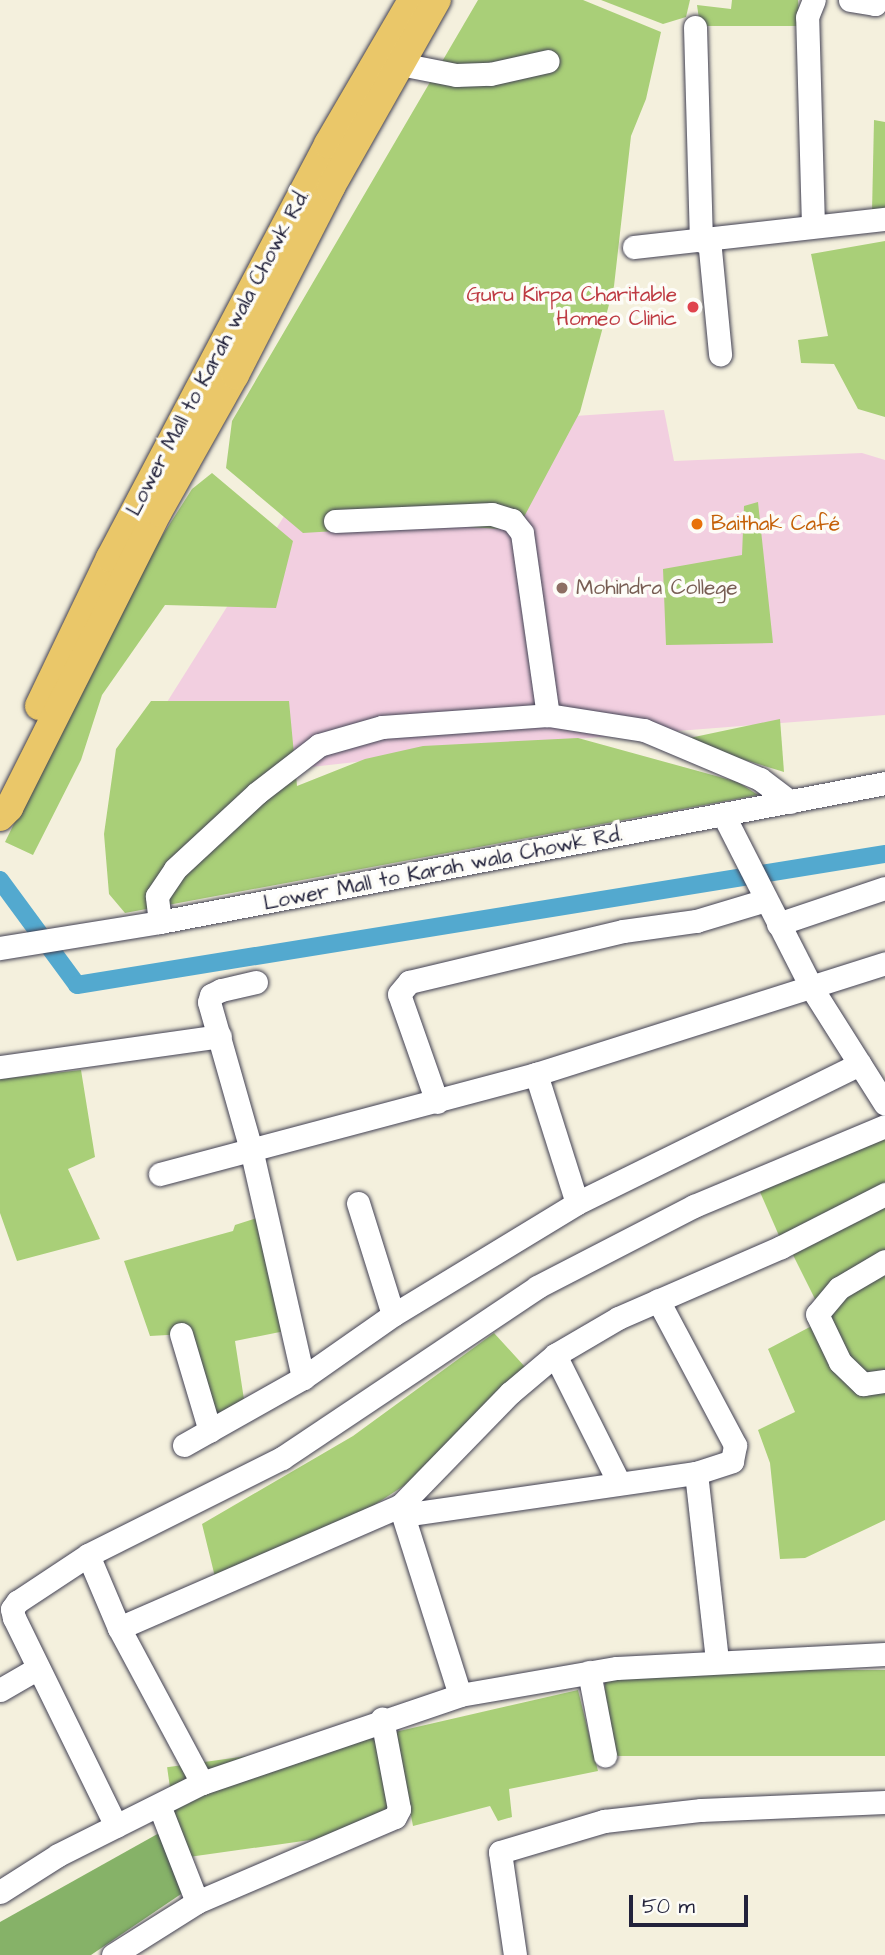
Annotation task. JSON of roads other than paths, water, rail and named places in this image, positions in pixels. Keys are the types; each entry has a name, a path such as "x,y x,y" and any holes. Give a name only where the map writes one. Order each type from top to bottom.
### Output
{"main road":[{"name":"Lower Mall to Karah wala Chowk Rd.","path":"0,785 110,558 366,100 412,0"},
{"path":"0,817 9,808 158,512 235,376 366,100 400,64 437,0"}],"street":[{"path":"813,226 807,17 814,0"},
{"path":"850,0 875,4 875,0"},
{"path":"695,27 705,240 720,354"},
{"path":"400,64 456,75 490,74 548,61"},
{"path":"634,247 885,219"},
{"path":"335,521 492,514 512,520 522,533 548,715"},
{"path":"160,922 157,896 175,869 257,793 318,745 382,727 548,715 669,737 760,779 790,802"},
{"name":"Lower Mall to Karah wala Chowk Rd.","path":"11,946 160,922 885,783"},
{"path":"724,816 811,987 885,1104"},
{"path":"778,924 885,888"},
{"path":"437,1102 399,994 410,982 623,931 696,921 762,892"},
{"path":"160,1174 252,1153 536,1074 885,963"},
{"path":"256,982 221,990 209,998 252,1153 303,1378"},
{"path":"0,1067 220,1036"},
{"path":"184,1446 303,1378 393,1315 577,1203 860,1064"},
{"path":"536,1074 577,1203"},
{"path":"116,1826 12,1609 25,1595 89,1555 282,1458 537,1287 694,1206 885,1126"},
{"path":"402,1510 510,1393 555,1355 658,1300 781,1247 885,1194"},
{"path":"358,1203 393,1315"},
{"path":"885,1261 839,1288 817,1314 840,1362 863,1384 885,1381"},
{"path":"119,1628 402,1510 696,1473 732,1461 735,1446 658,1300"},
{"path":"181,1334 210,1431"},
{"path":"555,1355 618,1481"},
{"path":"696,1473 716,1660"},
{"path":"402,1510 460,1695"},
{"path":"89,1555 119,1628 202,1783"},
{"path":"0,1892 116,1826 202,1783 460,1695 589,1672 716,1660 885,1654"},
{"path":"0,1690 38,1668"},
{"path":"589,1672 605,1755"},
{"path":"113,1955 197,1902 395,1817 399,1809 382,1720"},
{"path":"515,1955 500,1852 604,1821 713,1809 885,1802"},
{"path":"159,1805 197,1902"}],"waterway":[{"path":"0,880 77,985 885,854"}],"place":[{"name":"Guru Kirpa Charitable Homeo Clinic","path":"693,307"},
{"name":"Baithak Café","path":"697,524"},
{"name":"Mohindra College","path":"562,588"}]}
